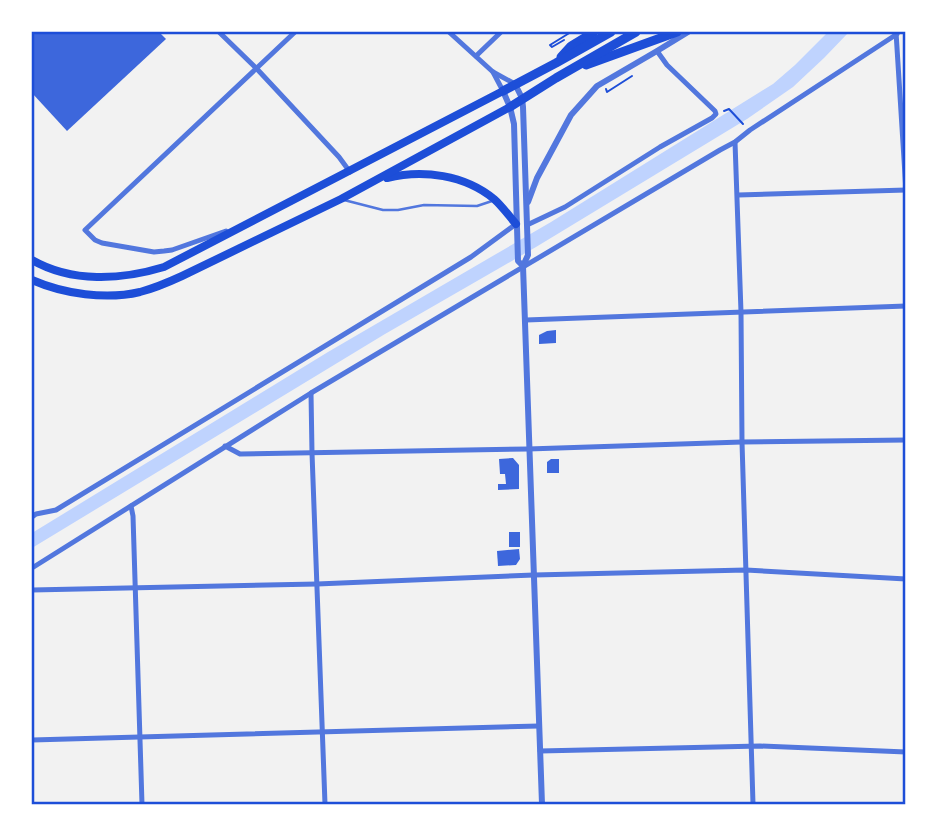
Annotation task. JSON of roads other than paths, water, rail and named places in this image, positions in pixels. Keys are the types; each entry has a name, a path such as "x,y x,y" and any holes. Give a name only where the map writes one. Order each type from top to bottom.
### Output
{"highway":[{"path":"556,63 571,46 594,32"},
{"path":"503,91 611,32"},
{"path":"510,107 636,32"},
{"path":"556,78 677,32"}],"main road":[{"path":"32,260 82,277 108,277 148,272 164,267 503,91"},
{"path":"32,280 71,293 139,292 182,276 341,199 510,107"},
{"path":"378,180 406,173 456,179 477,186 496,200 516,225"}],"street":[{"path":"219,32 257,69 350,172"},
{"path":"256,221 172,250 154,252 102,243 85,230 295,32"},
{"path":"449,32 493,72 515,84 522,98 528,255 520,264"},
{"path":"475,56 501,32"},
{"path":"527,207 537,178 571,115 597,86 688,32"},
{"path":"32,568 520,264 735,142 897,33"},
{"path":"738,195 905,190 897,33"},
{"path":"527,229 716,114 667,65 657,51"},
{"path":"493,72 510,107 514,124 516,225 526,320 528,449 542,804"},
{"path":"735,142 753,804"},
{"path":"32,516 56,510 68,503 471,257 516,225"},
{"path":"526,320 905,306"},
{"path":"311,393 325,804"},
{"path":"225,446 240,454 905,440"},
{"path":"131,506 142,804"},
{"path":"32,590 746,570 905,579"},
{"path":"32,740 539,726"},
{"path":"540,751 751,746 905,752"}],"lane":[{"path":"341,199 383,210 424,205 477,206 496,200"}],"water":[{"path":"828,32 849,32 793,87 747,119 32,548 32,533 328,352 551,222 773,84"}]}
